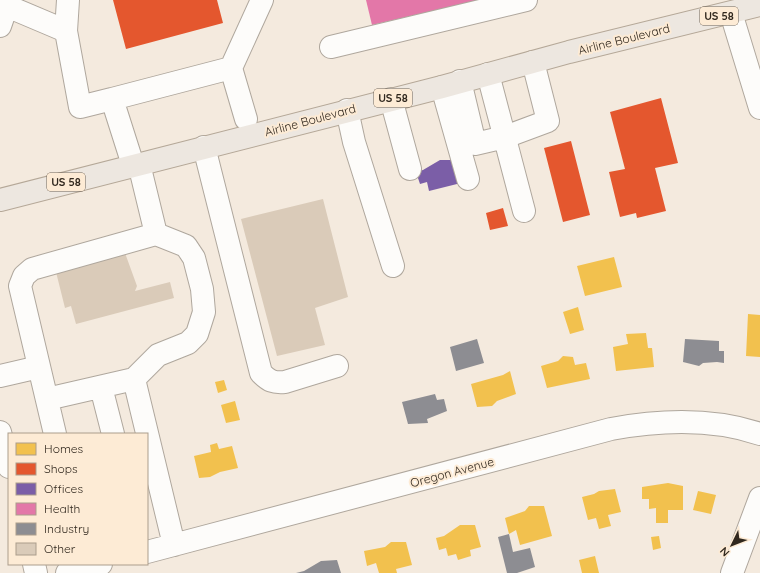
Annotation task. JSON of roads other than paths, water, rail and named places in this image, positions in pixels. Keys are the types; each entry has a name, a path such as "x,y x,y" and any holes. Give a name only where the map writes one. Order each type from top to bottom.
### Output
{"main road":[{"name":"Airline Boulevard","path":"0,200 136,164 252,136 569,52 760,5"}],"street":[{"path":"68,0 66,30 80,107 231,68"},
{"path":"246,119 231,68 262,0"},
{"path":"331,47 526,0"},
{"path":"0,26 8,3 66,30"},
{"path":"731,13 760,108"},
{"path":"451,84 475,144 505,137 548,121 533,62"},
{"path":"488,74 524,211"},
{"path":"451,84 468,179"},
{"path":"112,99 136,164 156,234"},
{"path":"391,99 410,169"},
{"path":"346,110 356,149 393,266"},
{"path":"204,147 261,373 268,380 278,383 337,366"},
{"path":"47,399 134,379 158,355 188,343 197,334 204,312 202,289 194,258 186,246 156,234 32,269 24,276 20,286 55,433"},
{"path":"0,376 39,367"},
{"path":"134,379 147,433"},
{"path":"101,387 113,433"},
{"name":"Oregon Avenue","path":"148,552 619,428 635,425 675,422 714,424 760,434"},
{"path":"0,432 8,463"},
{"path":"148,437 174,545"},
{"path":"732,573 760,498"},
{"path":"66,573 97,565"}]}
